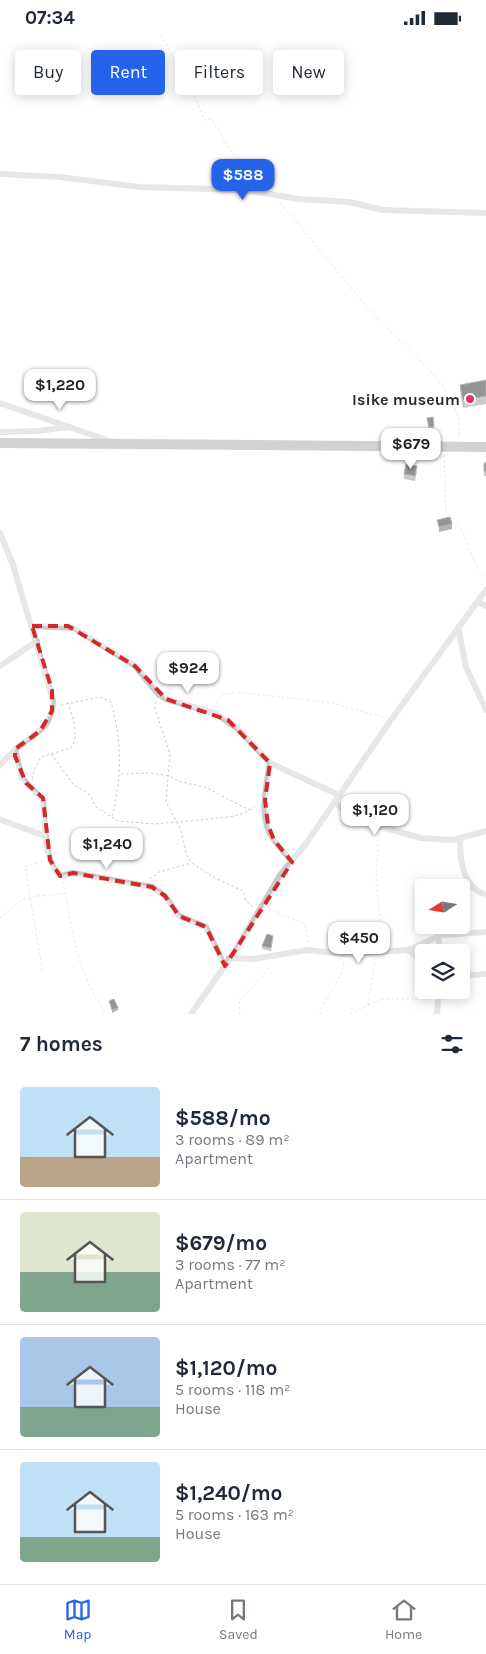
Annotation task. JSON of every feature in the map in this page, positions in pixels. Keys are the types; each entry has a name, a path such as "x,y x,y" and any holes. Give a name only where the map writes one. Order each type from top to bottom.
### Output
{"highway":[{"path":"0,443 486,447"}],"street":[{"path":"0,174 59,177 140,187 240,190 299,199 349,202 383,210 486,213"},
{"path":"0,403 73,427 114,443"},
{"path":"0,432 38,431 73,427"},
{"path":"0,533 9,552 52,690 52,711 49,721 40,731 15,749 0,765"},
{"path":"191,1014 334,801 486,590"},
{"path":"478,602 486,606"},
{"path":"32,626 74,628 135,666 149,679 159,695 166,699 212,712 228,720 270,763 339,795"},
{"path":"458,627 466,667 486,710"},
{"path":"0,666 37,641"},
{"path":"15,749 22,778 43,800 44,830 47,837 49,859 59,875 73,873 101,880 144,884 165,896 179,916 206,927 225,966"},
{"path":"270,763 264,801 271,834 292,862"},
{"path":"334,801 353,818 422,839 460,839 486,831"},
{"path":"0,819 14,827 31,830 47,837"},
{"path":"460,839 461,861 467,879 475,890 486,895"},
{"path":"229,958 272,956 308,951 345,954 408,950 438,937 454,933 486,933"},
{"path":"438,937 440,944"},
{"path":"408,950 415,956"},
{"path":"470,976 486,974"},
{"path":"437,1014 438,999"}],"path":[{"path":"161,35 191,89 204,120 210,118 214,120 230,150 256,175 268,194 292,217 378,319 442,386 452,403 460,430 448,447 446,513 456,522 468,544 475,565 486,578"},
{"path":"212,712 222,695 235,692 332,703 391,720"},
{"path":"159,695 155,709 170,754 166,802 180,828 187,856 192,863 213,877 243,891 248,902 261,909 305,924 308,951"},
{"path":"52,711 68,702 100,697 110,701 121,758 112,817"},
{"path":"37,793 32,784 34,770 41,757 71,748 74,744 75,735 68,702"},
{"path":"51,754 74,784 91,797 96,807 118,821 131,823 234,816 250,810 264,801"},
{"path":"120,773 151,773 169,776 205,787 250,810"},
{"path":"380,826 376,884 385,952"},
{"path":"43,973 25,867 27,864 49,859"},
{"path":"144,884 158,872 192,863"},
{"path":"59,875 73,937 88,981 106,1014"},
{"path":"0,918 7,914 18,902 30,898 64,894"},
{"path":"368,1005 376,952"},
{"path":"320,1014 323,1005 342,975 345,954"},
{"path":"240,1014 239,1001 267,971 272,956"},
{"path":"350,1014 388,998 417,1001 431,999"}],"highlighted area":[{"path":"32,626 68,626 135,666 166,699 228,720 270,763 265,800 268,825 274,840 292,862 225,966 206,927 179,916 165,896 152,887 73,873 60,876 50,860 43,798 26,783 15,756 15,749 40,731 52,711 52,690"}],"building":[{"path":"486,380 486,396 463,400 460,385"},
{"path":"433,417 434,426 429,427 427,418"},
{"path":"484,463 486,463 486,471 484,471"},
{"path":"406,464 417,466 415,476 404,474"},
{"path":"450,517 452,524 439,527 437,520"},
{"path":"267,934 273,936 271,948 262,946"},
{"path":"114,999 118,1008 112,1010 109,1001"}],"place":[{"name":"Isike museum","path":"470,399"}]}
